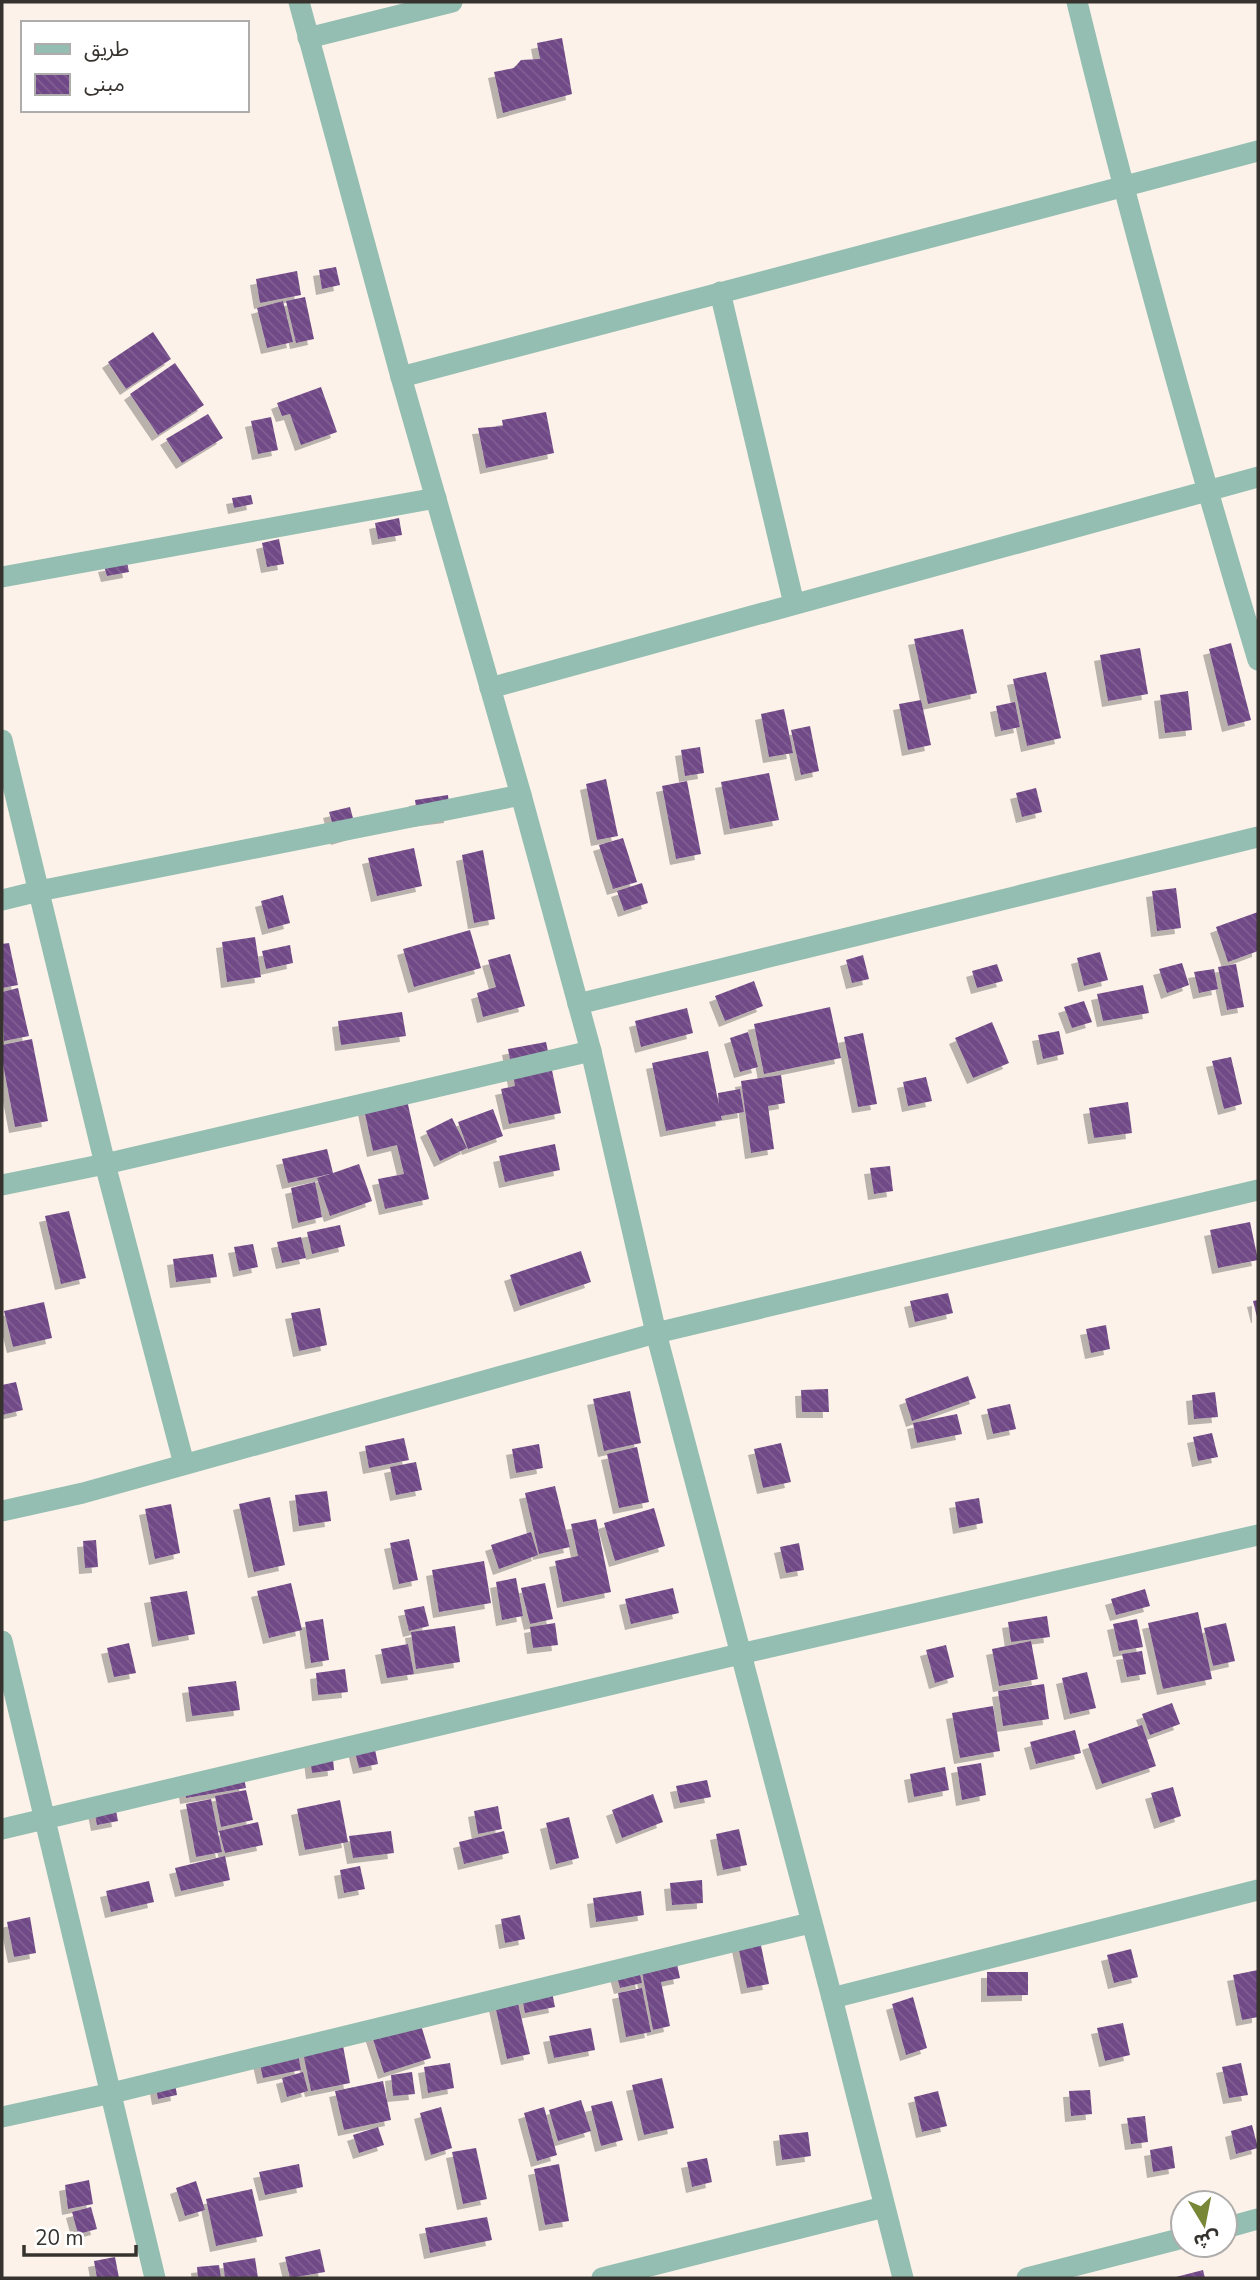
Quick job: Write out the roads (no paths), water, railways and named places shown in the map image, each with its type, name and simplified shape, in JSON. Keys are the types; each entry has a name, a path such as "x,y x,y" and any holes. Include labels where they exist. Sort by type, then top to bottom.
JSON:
{"street":[{"path":"299,2 401,377 522,795 591,1051 656,1333 832,1998 902,2278"},
{"path":"308,38 452,2"},
{"path":"1077,2 1122,186 1206,490 1258,660"},
{"path":"401,377 1258,151"},
{"path":"720,292 794,604"},
{"path":"490,688 1258,477"},
{"path":"2,577 436,498"},
{"path":"2,740 105,1164 184,1464"},
{"path":"2,900 522,795"},
{"path":"578,1004 1258,837"},
{"path":"2,1185 105,1164 591,1051"},
{"path":"2,1511 83,1493 656,1333 1258,1190"},
{"path":"2,1829 740,1654 1258,1535"},
{"path":"2,1641 156,2278"},
{"path":"832,1998 1258,1890"},
{"path":"2,2117 112,2093 810,1923"},
{"path":"602,2278 884,2207"},
{"path":"1239,2224 1258,2219"},
{"path":"1027,2278 1169,2242"}]}
